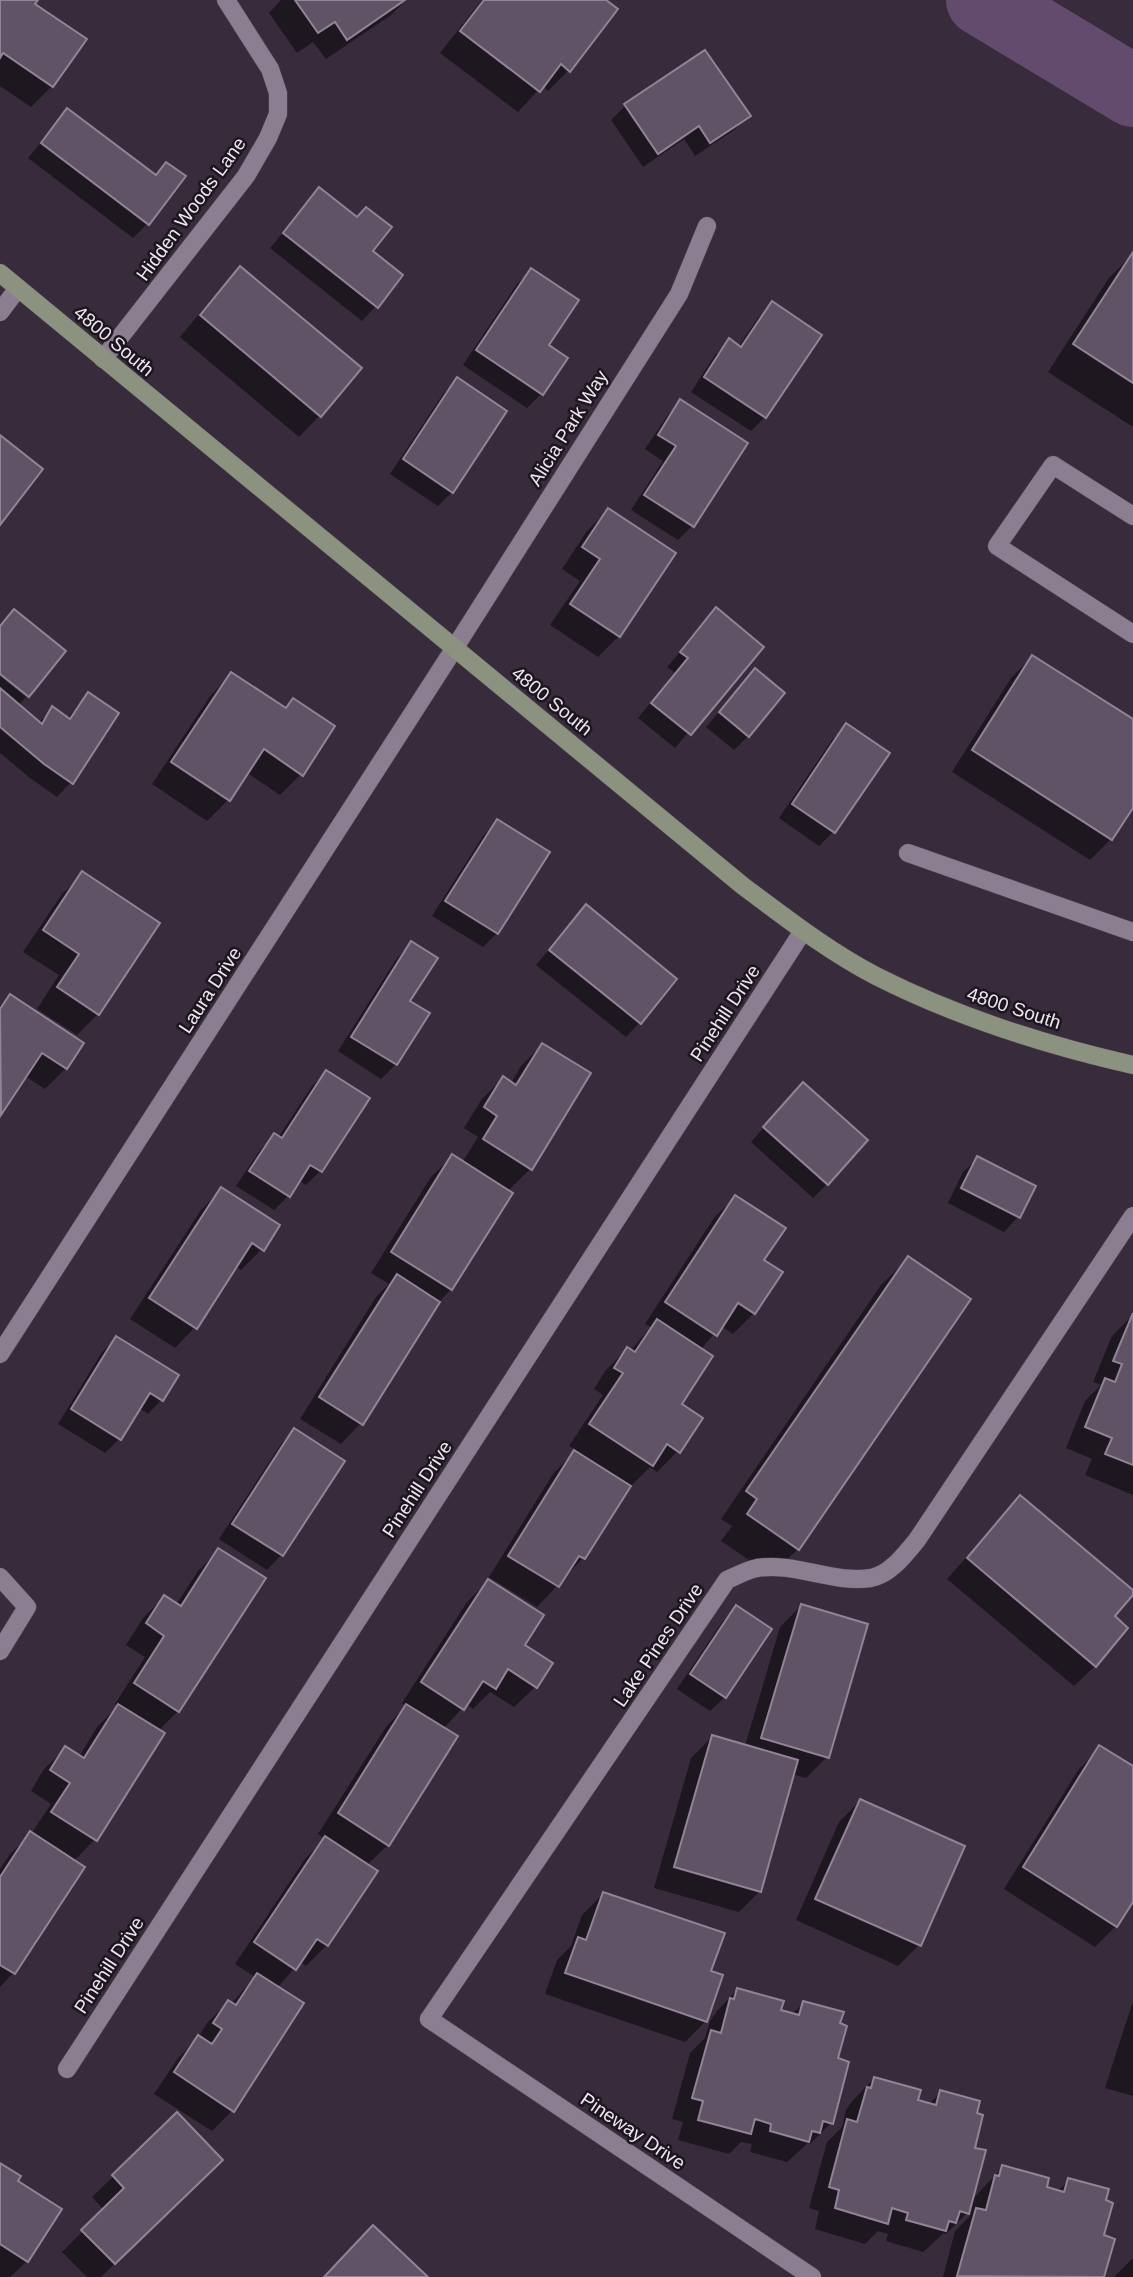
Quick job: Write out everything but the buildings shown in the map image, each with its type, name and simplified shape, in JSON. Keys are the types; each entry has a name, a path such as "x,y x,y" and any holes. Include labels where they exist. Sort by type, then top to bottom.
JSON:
{"street":[{"name":"Hidden Woods Lane","path":"103,359 246,176 268,138 278,114 278,93 270,69 226,0"},
{"name":"Alicia Park Way","path":"454,649 679,294 707,226"},
{"name":"4800 South","path":"0,273 743,886 803,931 875,975 949,1009 1021,1036 1133,1065"},
{"path":"0,312 18,288"},
{"path":"1133,516 1053,465 998,546 1133,634"},
{"name":"Laura Drive","path":"0,1354 454,649"},
{"path":"908,853 1133,932"},
{"name":"Pinehill Drive","path":"66,2069 803,931"},
{"name":"Lake Pines Drive","path":"429,2019 727,1580 755,1568 788,1567 844,1578 873,1578 896,1564 917,1540 1133,1216"},
{"path":"0,1577 27,1607 0,1651"},
{"name":"Pineway Drive","path":"429,2019 812,2277"}],"waterway":[{"path":"982,0 1133,91"}]}
